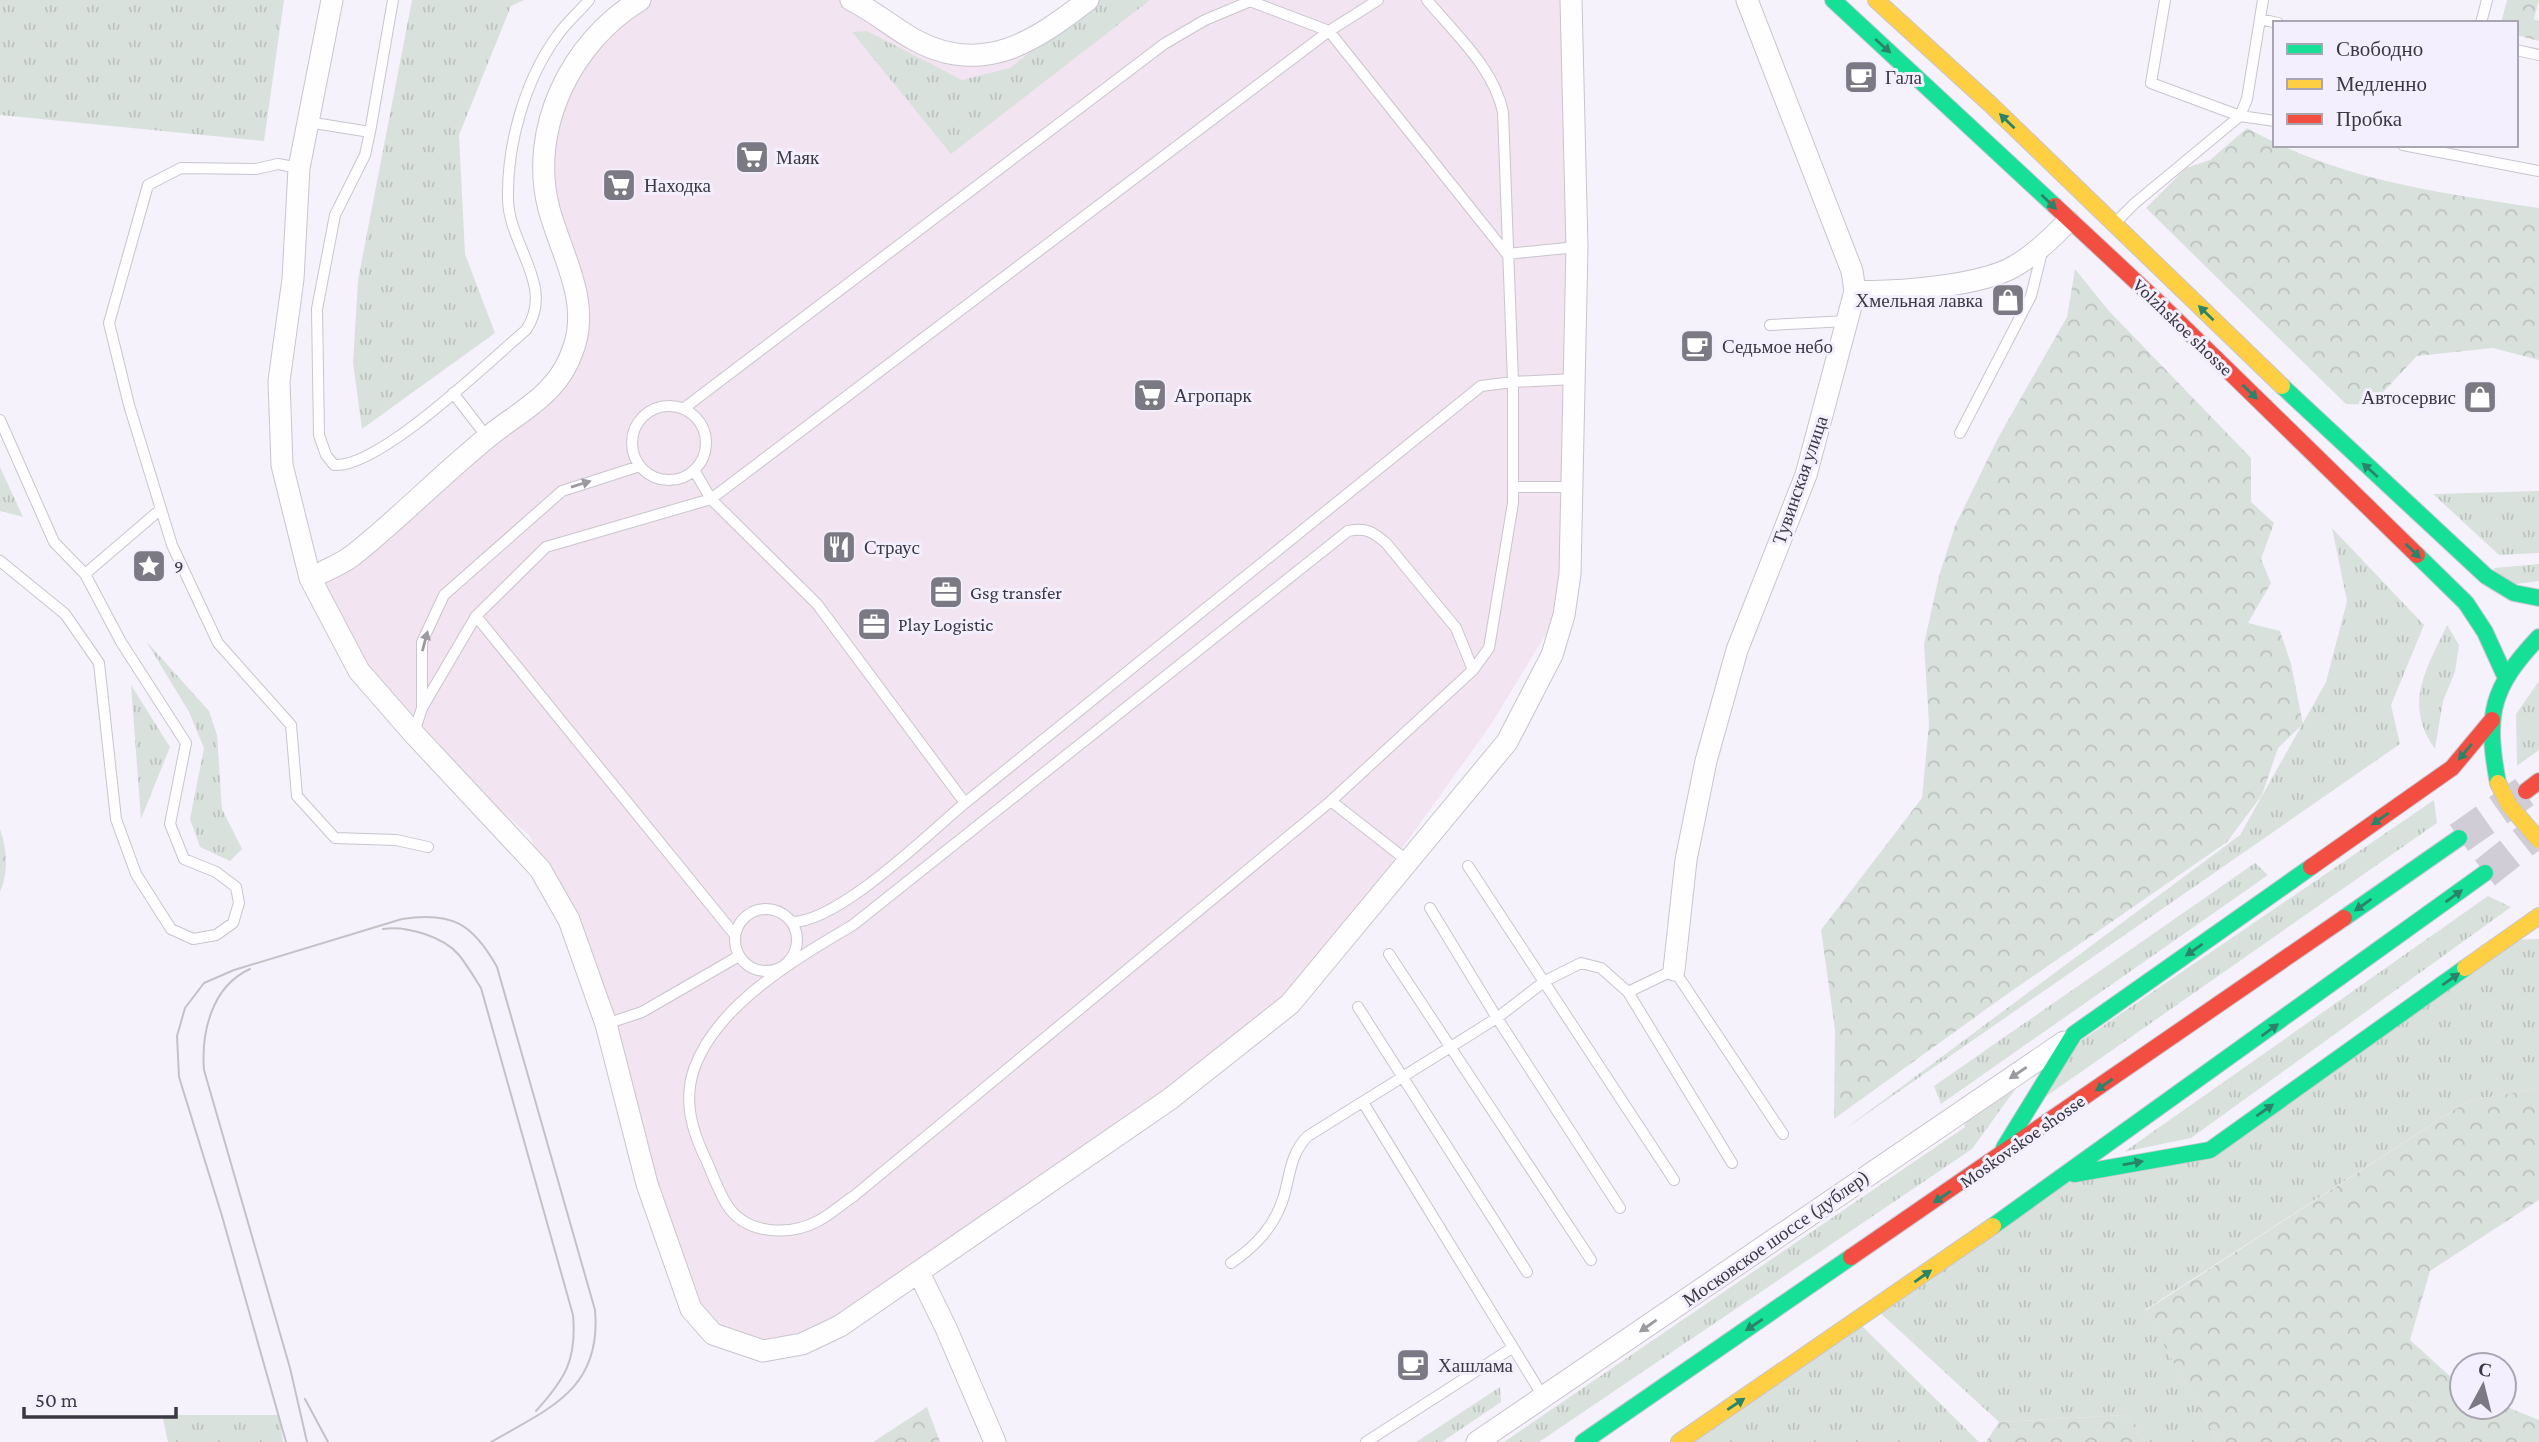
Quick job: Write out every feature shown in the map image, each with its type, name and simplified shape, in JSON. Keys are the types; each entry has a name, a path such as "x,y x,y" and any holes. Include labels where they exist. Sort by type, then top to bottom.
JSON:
{"main road":[{"name":"Volzhskoe shosse","path":"1833,0 2159,303 2466,603 2486,632 2505,676"},
{"name":"Volzhskoe shosse","path":"1876,0 1990,104 2362,463 2486,576 2514,593 2539,598"},
{"path":"2539,637 2505,676 2491,720 2491,753 2498,783 2516,815 2539,840"},
{"path":"1998,1158 2074,1034 2452,768 2491,720"},
{"name":"Moskovskoe shosse","path":"1583,1442 2459,838"},
{"path":"1679,1442 1876,1309 2066,1175 2485,873"},
{"path":"2066,1175 2210,1150 2539,916"}],"street":[{"path":"332,0 299,168 293,279 279,381 282,465 310,578 359,671 540,869 569,920 606,1024 647,1184 679,1282 691,1309 713,1334 764,1352 802,1344 841,1326 1170,1100 1290,1004 1507,742 1552,655 1564,615 1570,574 1577,247 1571,0"},
{"path":"310,578 350,557 487,437 549,390 564,370 575,346 578,324 577,297 544,182 548,127 558,95 573,67 618,13 640,0"},
{"path":"851,0 916,41 954,55 992,55 1029,42 1088,0"},
{"name":"Тувинская улица","path":"1674,970 1686,860 1706,761 1737,650 1806,475 1856,291 1849,263 1746,0"},
{"path":"1856,291 1888,292 1990,276 2013,267 2044,244 2068,221"},
{"name":"Московское шоссе (дублер)","path":"1477,1442 2074,1034"},
{"path":"919,1273 995,1442"}],"lane":[{"path":"393,0 365,155 345,190 335,215 317,309 319,435 326,455 334,465 347,466 381,449 453,393 526,330 537,314 536,289 509,208 513,142 529,89 556,36 589,0"},
{"path":"414,734 422,708 477,616 546,547 711,499 1329,31 1378,0"},
{"path":"735,935 741,920 760,909 780,912 791,922 797,945 783,966 710,1038 694,1069 688,1095 690,1118 728,1207 751,1227 785,1232 817,1221 854,1196 1331,801 1474,670 1489,648 1513,487 1513,382 1503,112 1498,89 1486,71 1427,0"},
{"path":"2165,0 2151,83 2240,116 2273,121"},
{"path":"2113,225 2135,203 2240,116 2247,99 2263,0"},
{"path":"2482,21 2487,0"},
{"path":"683,409 1164,44 1205,20 1252,1 1329,31 1507,254"},
{"path":"2260,19 2273,22"},
{"path":"2518,50 2539,55"},
{"path":"309,122 370,132"},
{"path":"2423,147 2452,150 2539,171"},
{"path":"299,168 278,164 256,169 181,169 148,184 108,323 129,405 172,545 218,643 291,725 297,796 335,838 396,840 428,847"},
{"path":"1961,433 2031,296 2044,244"},
{"path":"1507,254 1577,247"},
{"path":"1770,325 1850,320"},
{"path":"791,922 803,922 848,900 1481,386 1574,379"},
{"path":"453,393 487,437"},
{"path":"659,408 683,409 701,425 705,436 702,461 684,477 660,479 640,466 632,443 639,421 659,408"},
{"path":"0,420 54,542 85,574 121,642 187,743 170,824 184,859 216,872 236,887 239,903 233,923 216,934 193,939 171,929 136,874 116,819 99,663 65,614 0,561"},
{"path":"422,708 422,642 444,595 562,491 640,466"},
{"path":"694,470 711,499 817,604 965,803"},
{"path":"1513,487 1572,487"},
{"path":"85,574 161,509"},
{"path":"477,616 735,935 739,956 750,967 760,971 783,966 853,925 1348,531 1360,528 1373,531 1386,543 1456,628 1468,649 1474,670"},
{"path":"1331,801 1409,862"},
{"path":"1468,866 1674,1180"},
{"path":"1430,908 1497,1018 1620,1208"},
{"path":"1389,954 1591,1260"},
{"path":"606,1024 642,1012 739,956"},
{"path":"1231,1263 1265,1234 1281,1205 1298,1146 1308,1136 1364,1104 1497,1018 1545,981 1581,963 1601,968 1628,992 1732,1163"},
{"path":"1628,992 1674,970 1783,1135"},
{"path":"1357,1007 1527,1272"},
{"path":"1364,1104 1544,1398"},
{"path":"1366,1442 1512,1348"}],"shaded area":[{"path":"643,0 844,0 954,54 1029,42 1083,0 1565,0 1573,100 1566,601 1490,726 1290,1004 840,1326 763,1351 691,1309 606,1024 530,836 414,734 310,578 549,390 578,324 544,153 573,67"}],"green space":[{"path":"0,0 284,0 264,141 0,115"},
{"path":"412,0 524,0 511,6 459,135 465,254 495,333 362,429 353,363 358,280"},
{"path":"1098,0 1150,0 951,154 852,32 867,31 962,80 1010,68"},
{"path":"2507,0 2539,0 2534,19 2539,21 2539,41 2518,36 2518,21 2502,21"},
{"path":"2247,128 2273,141 2273,147 2284,147 2388,182 2539,208 2539,360 2493,348 2417,356 2371,405 2346,404 2146,208 2186,168 2210,160"},
{"path":"2075,269 2109,311 2251,458 2251,502 2274,523 2261,559 2271,583 2248,623 2280,631 2291,664 2303,724 2278,748 2262,795 2227,842 2003,997 1834,1119 1835,1030 1821,930 1922,798 1929,724 1924,644 1939,576 1955,526 1998,438 2067,317"},
{"path":"0,467 23,517 0,511"},
{"path":"2539,491 2539,553 2499,555 2433,494"},
{"path":"2332,528 2424,625 2391,705 2400,744 1842,1131 2240,835 2326,682 2347,601"},
{"path":"2539,564 2539,581 2501,586 2494,568"},
{"path":"2447,625 2459,645 2455,672 2443,701 2435,749 2425,733 2419,702 2426,672"},
{"path":"146,641 209,711 217,735 222,809 242,849 230,861 200,847 190,819 204,748 189,712"},
{"path":"2539,681 2539,750 2517,766 2516,714"},
{"path":"131,685 170,747 141,819"},
{"path":"2434,800 2437,823 2028,1109 2063,1053"},
{"path":"0,829 6,860 5,877 0,892"},
{"path":"2255,863 2268,875 1941,1104 1934,1086"},
{"path":"2488,896 2511,907 2191,1138 2124,1152"},
{"path":"2539,939 2539,1088 2468,1101 2145,1310 2218,1442 2145,1442 2125,1415 1999,1422 1876,1309 2065,1175 2210,1150 2505,940"},
{"path":"2019,1084 1972,1149 1539,1442 1504,1442 1965,1127 1962,1118"},
{"path":"2539,1088 2539,1200 2430,1271 2410,1340 2448,1374 2448,1421 2518,1421 2518,1412 2539,1420 2539,1442 2218,1442 2145,1311 2468,1101"},
{"path":"1858,1322 1979,1442 1678,1442"},
{"path":"1500,1387 1501,1402 1442,1442 1416,1442"},
{"path":"927,1407 940,1442 873,1442"},
{"path":"162,1415 279,1415 283,1442 168,1442"},
{"path":"2125,1415 2145,1442 1986,1442 1999,1422"}],"tunnel":[{"path":"2459,838 2526,791"},
{"path":"2485,873 2539,830"}],"tram line":[{"path":"286,1442 222,1216 179,1077 177,1036 185,1008 204,983 234,970 402,919 419,917 448,919 470,931 497,967 595,1310 595,1337 590,1359 581,1378 552,1406 491,1442"},
{"path":"383,929 413,931 444,943 459,955 481,988 573,1315 573,1344 567,1368 555,1389 536,1411"},
{"path":"250,969 237,977 218,998 207,1026 204,1070 290,1368 307,1442"},
{"path":"305,1399 328,1442"}],"traffic: fast":[{"path":"1833,0 2055,206"},
{"path":"2282,386 2486,576 2514,593 2539,598"},
{"path":"2417,555 2466,603 2485,632 2505,676"},
{"path":"2498,783 2492,738 2496,703 2511,672 2539,637"},
{"path":"2344,918 2459,838"},
{"path":"2004,1148 2074,1034 2311,867"},
{"path":"1993,1226 2485,873"},
{"path":"2074,1174 2210,1150 2465,968"},
{"path":"1583,1442 1851,1257"}],"traffic: slow":[{"path":"1876,0 1990,104 2282,386"},
{"path":"2498,783 2509,805 2539,840"},
{"path":"2465,968 2539,916"},
{"path":"1679,1442 1993,1226"}],"traffic: jam":[{"path":"2055,206 2159,303 2417,555"},
{"path":"2311,867 2452,768 2492,720"},
{"path":"2526,791 2539,781"},
{"path":"1851,1257 2344,918"}],"place":[{"name":"Гала","path":"1861,77"},
{"name":"Маяк","path":"752,157"},
{"name":"Находка","path":"619,185"},
{"name":"Хмельная лавка","path":"2008,300"},
{"name":"Седьмое небо","path":"1697,346"},
{"name":"Агропарк","path":"1150,395"},
{"name":"Автосервис","path":"2480,397"},
{"name":"Страус","path":"839,547"},
{"name":"9","path":"149,566"},
{"name":"Gsg transfer","path":"946,592"},
{"name":"Play Logistic","path":"874,624"},
{"name":"Хашлама","path":"1413,1365"}]}
